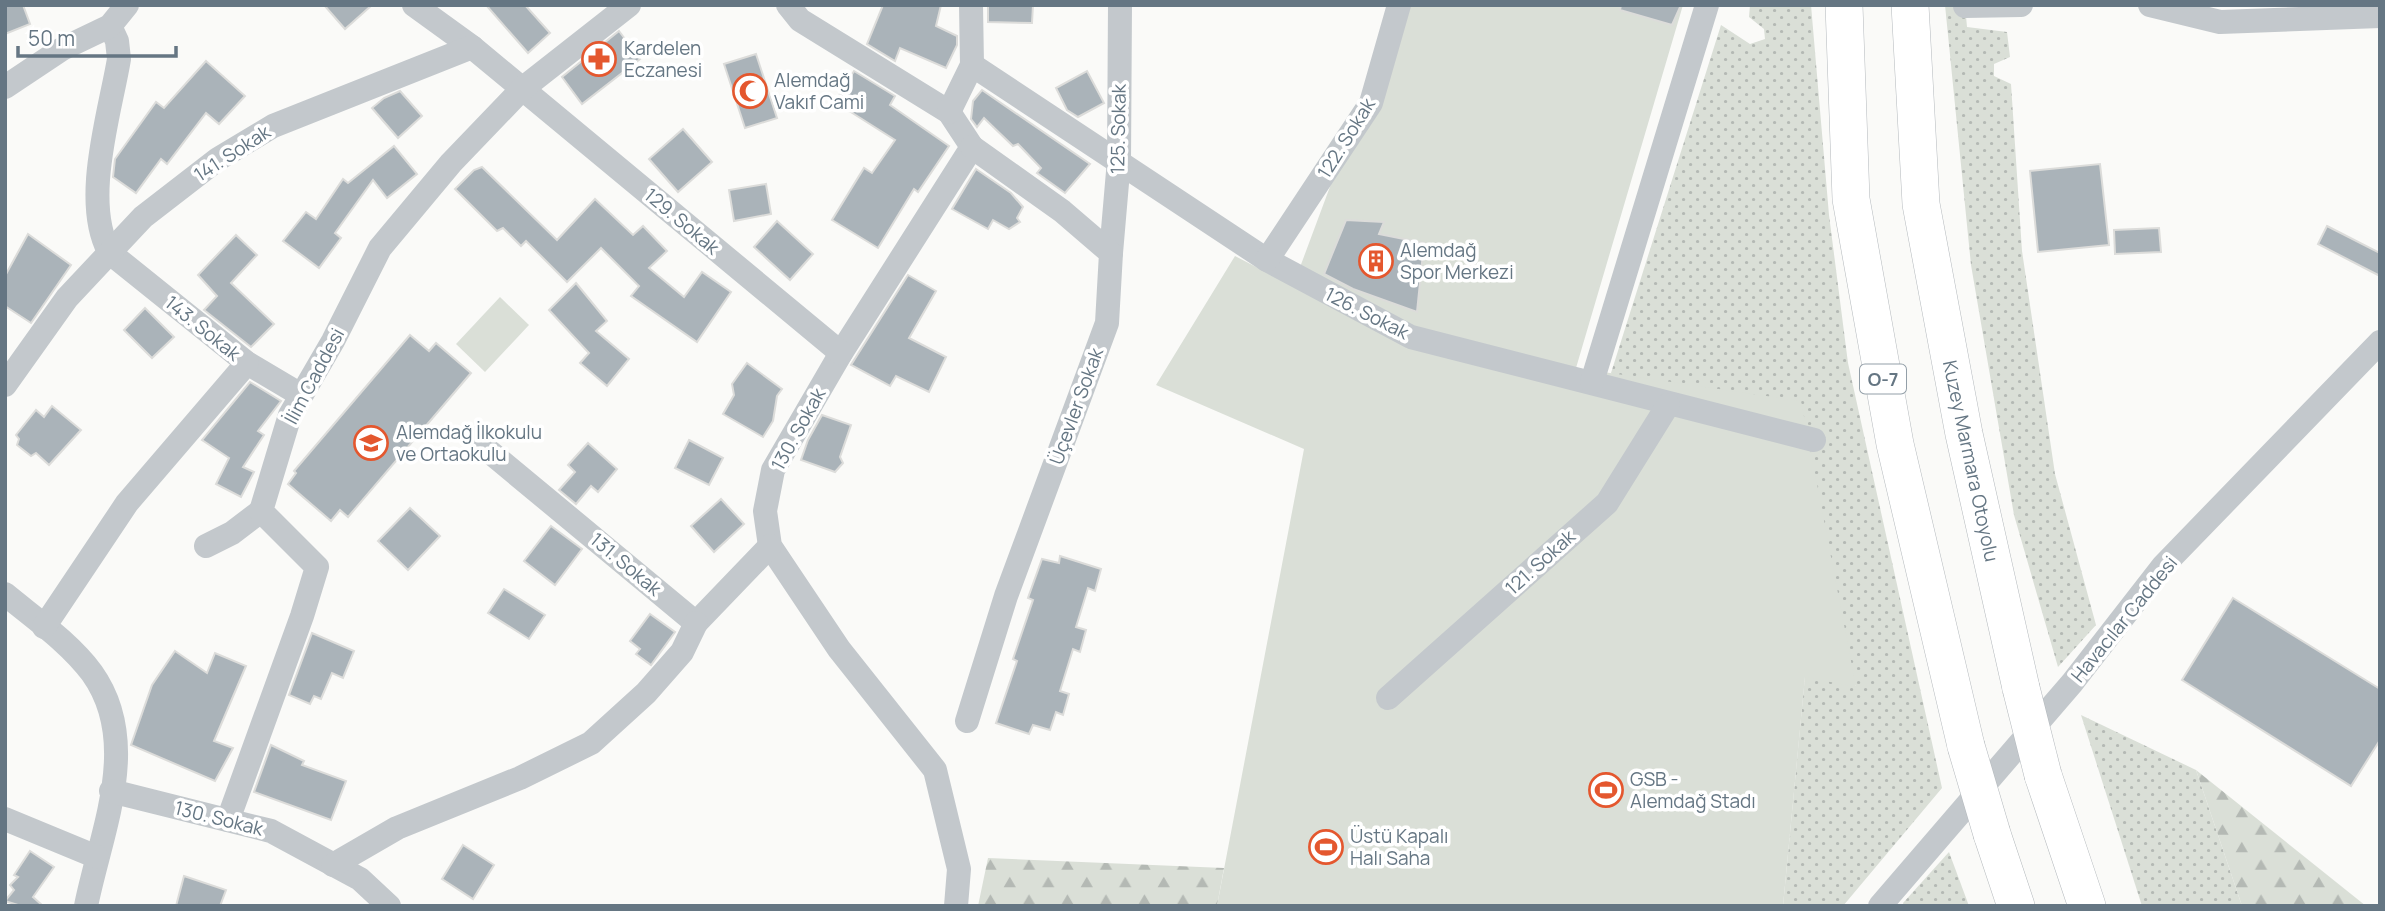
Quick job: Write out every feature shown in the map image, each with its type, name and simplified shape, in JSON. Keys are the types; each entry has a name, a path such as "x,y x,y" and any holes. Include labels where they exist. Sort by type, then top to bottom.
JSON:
{"highway":[{"name":"O-7","path":"1844,5 1851,199 1895,444 1966,746 2016,906"},
{"name":"Kuzey Marmara Otoyolu","path":"1910,5 1921,204 1964,434 2043,775 2087,906"}],"street":[{"path":"5,87 62,49 110,26 127,5"},
{"name":"İlim Caddesi","path":"261,511 290,415 380,248 451,163 522,89 629,5"},
{"path":"788,5 800,20 949,112 972,147 1062,211 1111,253"},
{"path":"949,112 972,65 971,5"},
{"name":"125. Sokak","path":"1111,253 1119,160 1120,5"},
{"name":"122. Sokak","path":"1267,260 1371,103 1399,5"},
{"path":"1592,382 1707,5"},
{"path":"1965,6 2021,5"},
{"path":"2150,5 2220,22 2380,16"},
{"path":"418,6 522,89"},
{"path":"110,26 117,41 119,59 100,155 99,193 102,228 110,253"},
{"name":"141. Sokak","path":"5,385 67,298 143,217 244,142 310,110 472,47"},
{"name":"126. Sokak","path":"972,65 1267,260 1411,337 1592,382 1668,405 1814,440"},
{"name":"129. Sokak","path":"522,89 841,353"},
{"name":"130. Sokak","path":"956,906 959,869 935,769 839,649 770,546 765,511 773,470 841,353 972,147"},
{"name":"143. Sokak","path":"110,253 247,363 301,395"},
{"name":"Üçevler Sokak","path":"967,721 1006,596 1107,323 1111,253"},
{"name":"Havacılar Caddesi","path":"1880,906 2072,683 2164,566 2380,342"},
{"path":"44,627 127,503 247,363"},
{"name":"121. Sokak","path":"1388,698 1607,503 1668,405"},
{"name":"131. Sokak","path":"473,438 696,623"},
{"path":"206,546 232,533 261,511 317,567 228,820"},
{"path":"333,865 397,828 520,778 591,743 646,693 682,652 696,623 770,546"},
{"path":"5,594 91,672 104,692 117,739 117,765 86,906"},
{"name":"130. Sokak","path":"111,791 271,831 360,880 389,906"},
{"path":"5,819 97,857"}],"green space":[{"path":"1389,5 1683,5 1576,368 1801,401 1856,687 1805,677 1783,906 1217,906 1304,449 1156,385 1235,256 1293,286 1366,90"},
{"path":"1750,5 1811,5 1829,215 1848,363 1942,788 1843,906 1783,906 1805,676 1856,686 1611,373 1721,25 1750,44 1765,39 1764,29 1749,17"},
{"path":"1945,5 1965,5 1967,27 2007,32 2010,57 1994,64 1994,76 2011,84 2022,251 2055,474 2096,625 2058,667 2014,515 1971,265"},
{"path":"500,297 529,325 485,372 456,344"},
{"path":"2081,715 2196,770 2242,906 2142,906"},
{"path":"2196,770 2366,906 2242,906"},
{"path":"1949,852 1969,906 1904,906 1903,903"},
{"path":"988,858 1224,868 1217,906 978,906"}],"building":[{"path":"5,5 23,5 30,24 5,34"},
{"path":"324,5 372,5 345,29"},
{"path":"486,5 525,5 550,33 528,53"},
{"path":"883,5 941,5 936,26 957,36 957,45 946,68 900,48 895,61 867,44"},
{"path":"988,5 1033,5 1032,23 988,22"},
{"path":"1621,5 1681,5 1672,25 1620,10"},
{"path":"619,31 640,59 582,104 562,77"},
{"name":"Alemdağ Vakıf Cami","path":"756,54 777,118 745,128 724,64"},
{"path":"206,61 245,96 219,124 206,113 167,164 161,159 136,193 113,177 115,159 156,102 164,108"},
{"path":"854,71 895,96 890,105 949,146 918,192 914,189 878,248 832,220 864,168 872,173 895,140 835,102"},
{"path":"1087,71 1104,103 1078,117 1067,110 1056,88"},
{"path":"982,90 1090,164 1065,193 1037,173 1041,168 1018,144 1013,146 984,118 977,127 971,119 973,101"},
{"path":"400,91 422,116 398,138 372,108 384,98"},
{"path":"683,129 712,162 678,192 649,159"},
{"path":"394,146 417,174 387,198 373,180 335,233 341,238 319,268 283,241 306,212 316,219 343,179 348,183"},
{"path":"2100,164 2109,245 2038,252 2030,171"},
{"path":"482,167 557,240 595,199 633,235 643,226 667,251 649,268 684,297 702,272 731,292 697,342 631,296 639,286 601,248 567,282 526,241 521,246 503,228 497,231 455,189 474,170"},
{"path":"976,169 1011,193 1023,207 1017,218 1020,222 1009,229 993,220 988,229 952,209"},
{"path":"766,184 771,214 734,221 729,190"},
{"name":"Alemdağ Spor Merkezi","path":"1346,220 1384,222 1379,234 1424,243 1417,312 1353,289 1324,274"},
{"path":"777,221 813,254 790,280 754,247"},
{"path":"2327,226 2380,253 2380,276 2318,244"},
{"path":"2159,228 2161,252 2115,254 2114,230"},
{"path":"28,234 71,265 31,323 5,306 5,276"},
{"path":"236,235 257,255 231,283 274,324 251,347 204,310 217,296 198,275"},
{"path":"908,275 936,291 909,338 946,357 929,392 896,376 890,386 851,365"},
{"path":"576,283 607,321 596,331 629,359 607,386 580,363 589,353 549,310"},
{"path":"145,308 174,337 152,358 124,330"},
{"path":"410,335 429,351 436,343 471,373 348,517 340,510 331,521 288,484 296,473 294,471"},
{"path":"747,363 782,389 777,396 773,421 763,437 723,414 734,395 732,384"},
{"path":"250,382 281,401 258,431 264,435 243,467 254,472 241,497 216,484 229,458 202,440"},
{"path":"52,406 81,430 49,465 36,453 31,456 17,445 19,439 16,435 36,410 44,417"},
{"path":"822,415 851,425 840,457 843,463 835,472 801,460 808,440"},
{"path":"689,440 723,458 709,485 675,468"},
{"path":"588,443 617,469 598,492 591,486 576,504 559,490 575,472 568,465"},
{"path":"721,499 744,524 714,552 691,526"},
{"path":"410,508 440,536 408,570 378,541"},
{"path":"551,526 582,549 555,585 524,561"},
{"path":"1060,556 1101,569 1095,591 1088,588 1076,627 1086,630 1080,652 1073,649 1060,691 1069,694 1063,715 1056,712 1050,730 1033,725 1029,734 996,723 1017,661 1013,659 1033,600 1028,598 1042,559 1059,563"},
{"path":"504,589 545,615 529,639 488,613"},
{"path":"2233,598 2380,689 2380,740 2351,786 2182,680"},
{"path":"650,614 675,632 651,665 636,654 640,649 630,641"},
{"path":"312,633 354,651 343,678 332,673 321,699 314,696 310,704 289,695"},
{"path":"175,651 207,673 215,653 246,666 214,741 233,748 215,781 131,745 152,685"},
{"path":"271,745 304,761 302,765 346,781 331,820 254,792"},
{"path":"463,845 494,865 473,899 442,879"},
{"path":"30,851 54,867 33,897 43,906 21,906 5,901 14,890 10,885 18,877 14,875"},
{"path":"184,876 226,890 220,906 176,906"}],"place":[{"name":"Kardelen Eczanesi","path":"599,59"},
{"name":"Alemdağ Vakıf Cami","path":"750,91"},
{"name":"Alemdağ Spor Merkezi","path":"1376,261"},
{"name":"Alemdağ İlkokulu ve Ortaokulu","path":"371,443"},
{"name":"GSB - Alemdağ Stadı","path":"1606,790"},
{"name":"Üstü Kapalı Halı Saha","path":"1326,847"}]}
